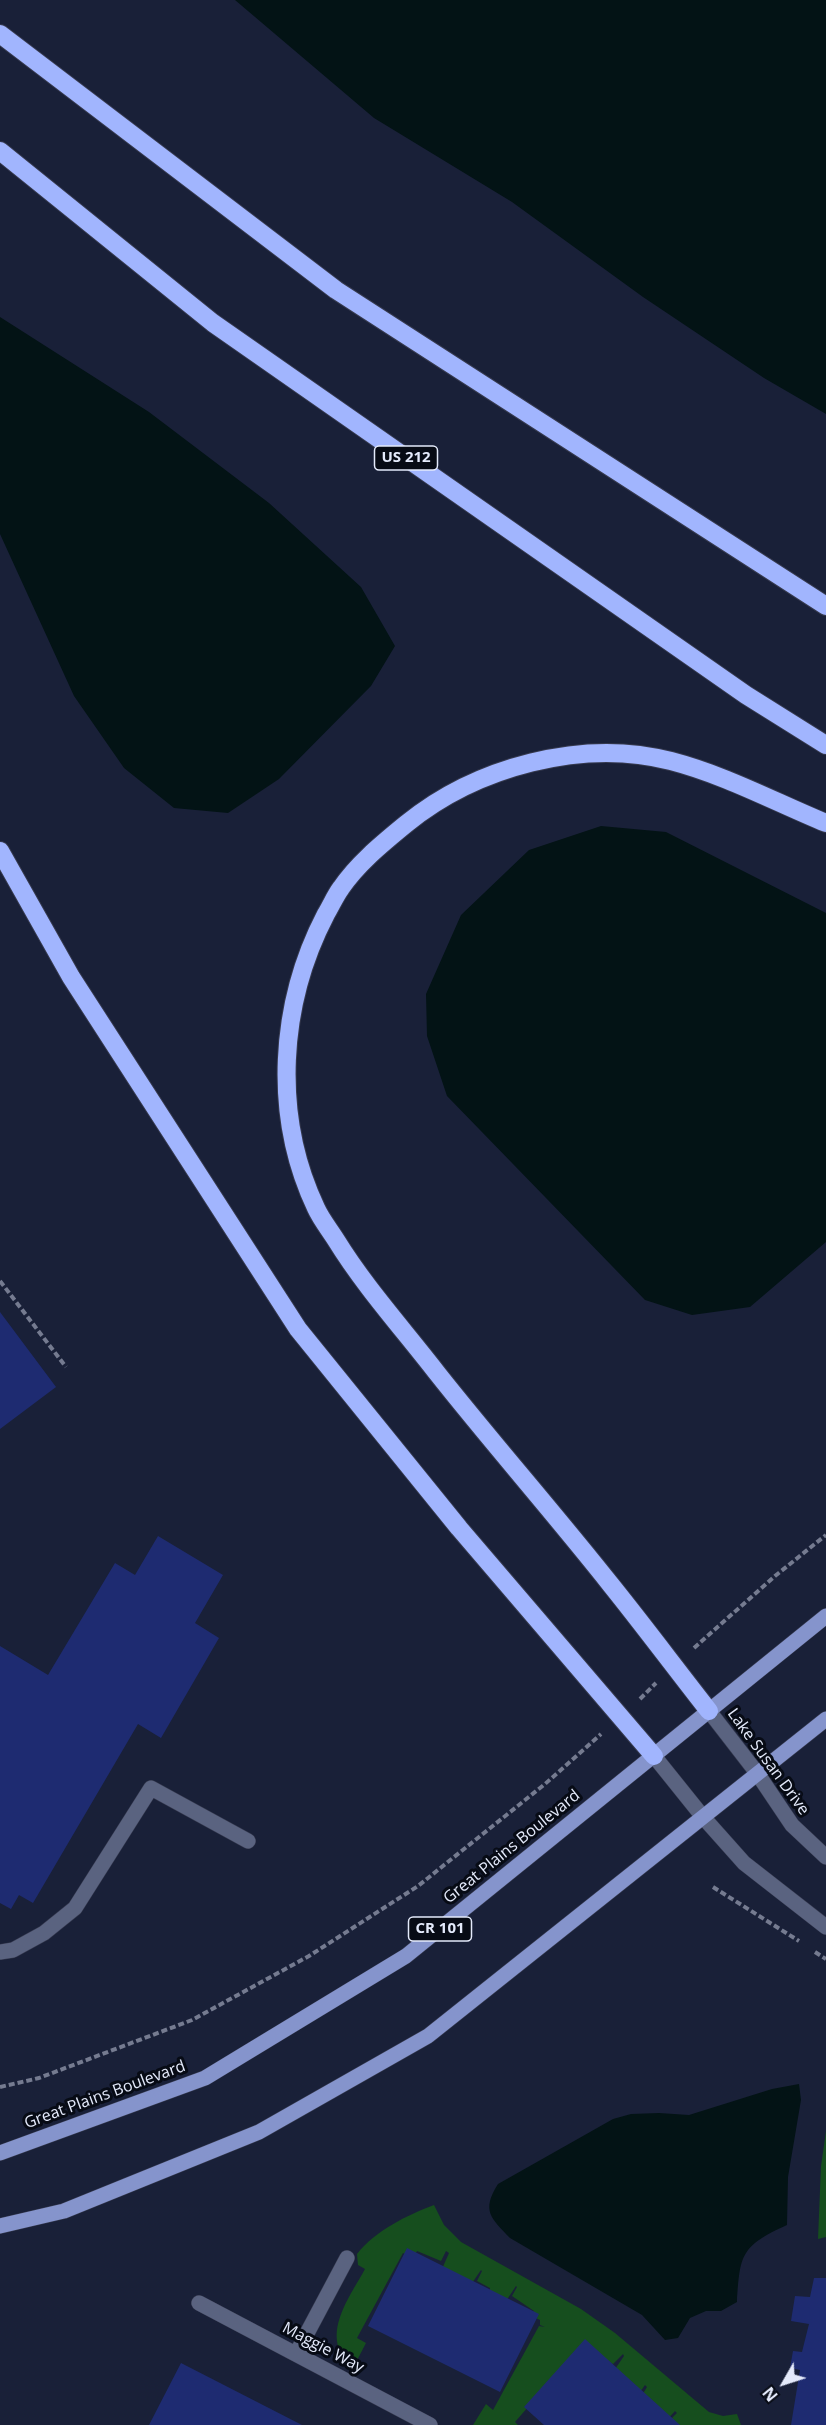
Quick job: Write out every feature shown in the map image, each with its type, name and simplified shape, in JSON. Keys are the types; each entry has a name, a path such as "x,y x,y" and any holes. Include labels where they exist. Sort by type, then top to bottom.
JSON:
{"highway":[{"path":"0,34 336,290 826,606"},
{"name":"US 212","path":"0,151 213,323 746,695 826,745"},
{"path":"709,1711 609,1582 506,1460 352,1266 316,1208 294,1147 286,1075 288,1036 293,1007 313,940 340,888 379,845 427,807 465,786 504,771 562,758 614,752 668,760 714,774 826,823"},
{"path":"0,851 71,977 298,1329 459,1527 654,1756"}],"main road":[{"name":"Great Plains Boulevard","path":"0,2153 205,2078 396,1962 826,1616"},
{"path":"0,2226 64,2211 259,2132 428,2036 826,1719"}],"street":[{"name":"Lake Susan Drive","path":"709,1711 757,1773 792,1825 803,1838 826,1857"},
{"path":"654,1756 744,1863 826,1927"},
{"path":"0,1952 13,1950 45,1933 75,1908 151,1788 248,1841"},
{"path":"296,2354 347,2258"},
{"name":"Maggie Way","path":"199,2303 430,2425"}],"path":[{"path":"0,1281 66,1368"},
{"path":"0,2087 39,2078 192,2020 309,1956 418,1886 545,1784 775,1576 826,1535"},
{"path":"713,1887 826,1959"}],"green space":[{"path":"826,2131 826,2237 818,2239 821,2166"},
{"path":"434,2205 444,2225 461,2242 581,2309 615,2333 709,2412 723,2416 737,2414 741,2425 679,2425 669,2421 677,2413 675,2411 666,2421 639,2400 647,2387 645,2385 640,2392 613,2372 624,2356 623,2354 613,2364 582,2345 515,2422 518,2425 473,2425 486,2404 493,2410 539,2326 545,2327 540,2325 540,2320 531,2316 534,2311 512,2296 516,2286 504,2304 490,2291 490,2288 477,2281 481,2270 470,2286 442,2269 449,2253 446,2251 441,2261 417,2251 413,2258 403,2253 357,2338 366,2343 353,2368 343,2356 338,2344 337,2332 345,2306 365,2269 358,2265 357,2254 373,2238 392,2225"}],"shaded area":[{"path":"235,0 826,0 826,414 764,378 643,297 512,202 374,118"},
{"path":"0,317 149,412 269,503 361,587 395,646 371,686 279,779 228,813 174,808 124,768 74,696 0,534"},
{"path":"601,826 666,832 826,913 826,1242 750,1307 692,1315 645,1300 447,1096 427,1036 426,994 461,915 529,850"},
{"path":"799,2084 801,2100 788,2177 787,2225 760,2239 746,2253 742,2262 737,2302 721,2311 706,2311 690,2318 678,2338 665,2340 642,2315 510,2238 490,2214 490,2201 498,2184 613,2119 631,2114 689,2115 772,2089"}],"building":[{"path":"0,1312 56,1387 0,1429"},
{"path":"158,1536 223,1575 195,1623 219,1638 161,1738 138,1724 33,1903 19,1895 11,1909 0,1903 0,1646 48,1675 115,1563 135,1575"},
{"path":"407,2248 539,2314 500,2392 368,2326"},
{"path":"814,2278 826,2278 826,2425 791,2425 800,2370 790,2368 793,2351 802,2352 809,2324 791,2321 795,2296 810,2297"},
{"path":"585,2339 680,2425 544,2425 524,2407"},
{"path":"181,2363 302,2425 149,2425"}]}
